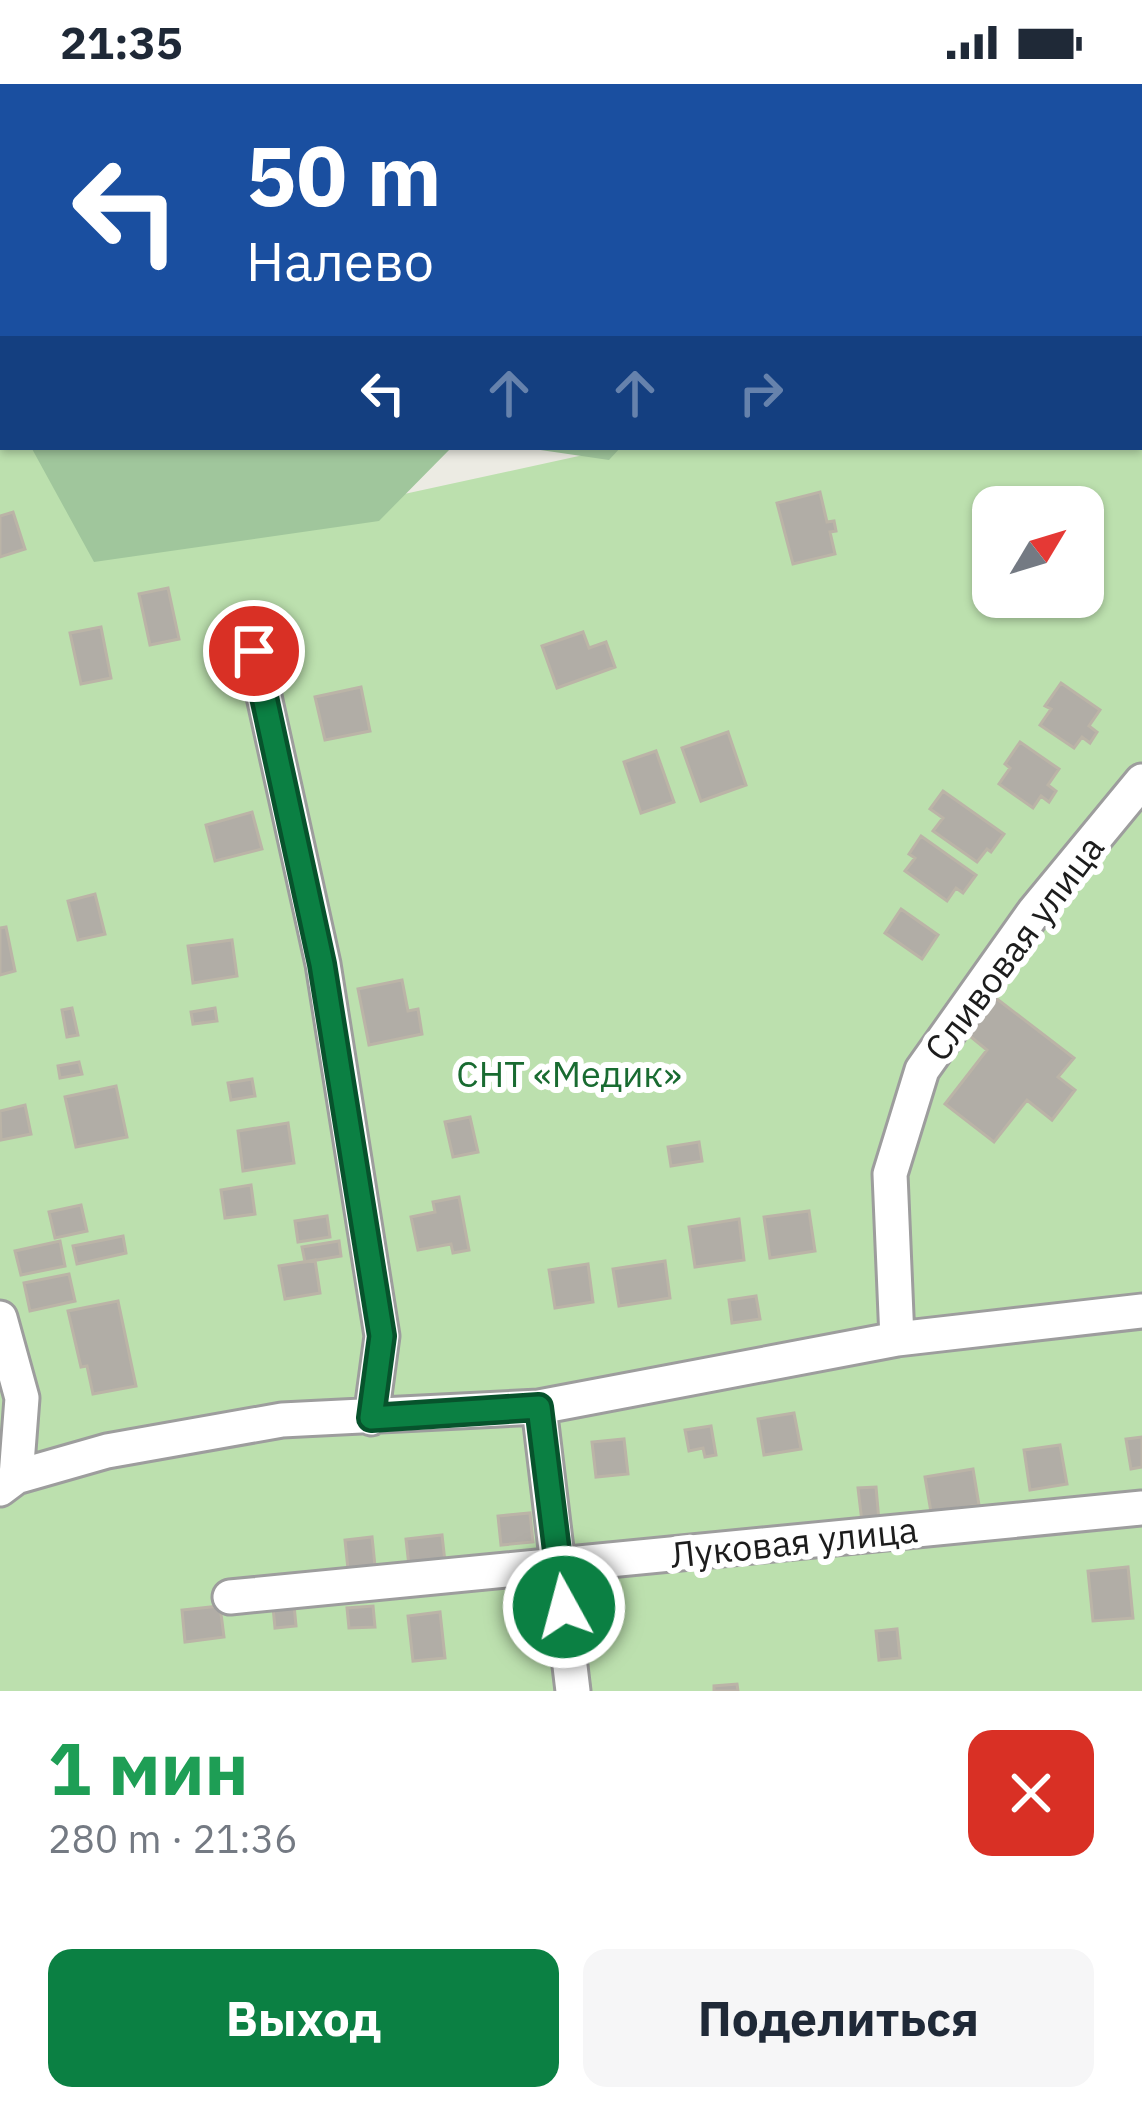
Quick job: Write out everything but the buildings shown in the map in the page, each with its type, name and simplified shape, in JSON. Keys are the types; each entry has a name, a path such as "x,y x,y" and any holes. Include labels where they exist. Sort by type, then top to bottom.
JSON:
{"street":[{"path":"254,651 322,964 382,1336 371,1418"},
{"name":"Сливовая улица","path":"897,1339 890,1174 922,1070 1034,912 1142,781"},
{"path":"0,1318 22,1399 8,1483 107,1451 282,1420 539,1407 897,1339 1142,1311"},
{"path":"539,1407 573,1691"},
{"name":"Луковая улица","path":"230,1597 1142,1508"}],"green space":[{"name":"СНТ «Медик»","path":"0,450 93,450 133,553 606,450 1142,450 1142,1691 0,1691"},
{"path":"33,450 449,450 379,521 94,562"},
{"path":"541,450 618,450 609,460"}],"route":[{"path":"254,651 322,964 382,1336 371,1418 539,1407 564,1607"}]}
